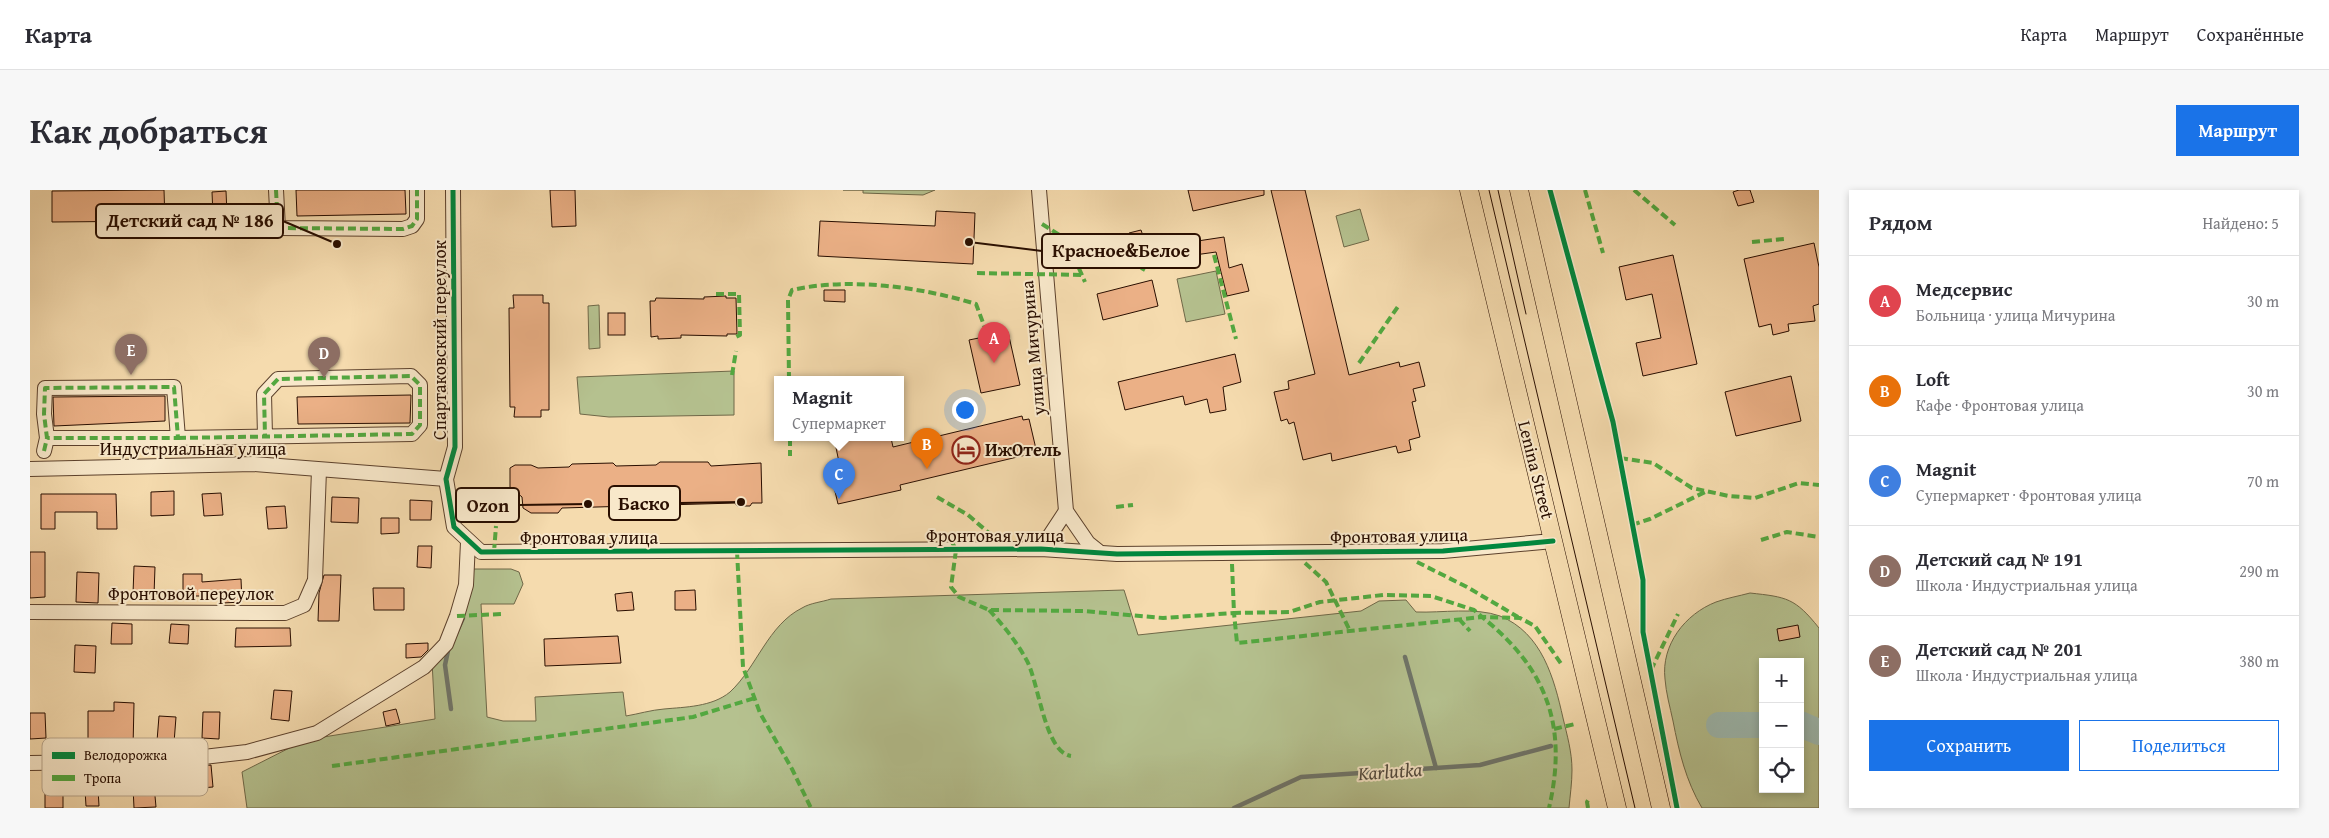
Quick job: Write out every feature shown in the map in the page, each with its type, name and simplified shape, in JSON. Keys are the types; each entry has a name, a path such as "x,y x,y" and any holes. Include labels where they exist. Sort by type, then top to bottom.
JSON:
{"main road":[{"name":"Lenina Street","path":"1469,190 1616,808"},
{"path":"1519,190 1660,808"}],"street":[{"path":"276,190 278,228 403,229 412,226 417,219 417,190"},
{"name":"Спартаковский переулок","path":"454,190 455,447 446,479 454,527 468,542"},
{"name":"улица Мичурина","path":"1039,190 1066,511 1088,543 1098,551"},
{"path":"178,438 174,387 45,388 46,445 178,438 412,434 420,425 420,385 411,376 278,379 264,394 265,436"},
{"name":"Индустриальная улица","path":"30,469 254,464 446,479"},
{"name":"Фронтовой переулок","path":"30,612 285,613 304,605 315,580 318,470"},
{"path":"1041,549 1066,511"},
{"name":"Фронтовая улица","path":"468,542 481,552 1041,549 1098,551 1116,554 1443,551 1553,541"},
{"path":"208,756 247,752 318,733 424,667 446,644 457,616 466,585 468,542"}],"green space":[{"path":"863,190 935,190 923,195 863,193"},
{"path":"1360,209 1369,240 1344,247 1336,216"},
{"path":"1216,271 1225,314 1186,322 1177,279"},
{"path":"599,305 600,348 589,349 588,306"},
{"path":"734,371 734,415 609,417 580,414 577,377"},
{"path":"471,569 511,569 519,572 523,584 514,604 481,604 487,717 503,721 536,721 535,697 623,692 626,716 689,707 715,701 730,692 739,682 771,635 790,615 805,606 831,599 1124,590 1138,635 1361,611 1379,601 1406,600 1416,612 1469,611 1490,613 1500,616 1526,633 1544,658 1555,688 1568,737 1572,775 1569,808 247,808 242,772 305,740 435,719 432,661"},
{"path":"1750,593 1782,598 1803,610 1819,628 1819,808 1702,808 1687,777 1666,690 1665,666 1667,654 1677,632 1694,614 1705,607"}],"building":[{"path":"164,190 165,221 52,222 52,191"},
{"path":"296,190 405,190 406,214 297,216"},
{"path":"550,190 575,190 576,226 552,227"},
{"path":"1188,190 1264,190 1264,195 1193,211"},
{"path":"1271,190 1305,190 1349,375 1399,362 1400,367 1419,362 1425,386 1413,389 1416,401 1412,402 1420,437 1409,440 1411,450 1398,453 1396,446 1332,461 1331,453 1303,460 1294,422 1289,424 1287,419 1281,421 1274,392 1289,389 1288,381 1315,374"},
{"path":"1750,190 1754,202 1738,206 1733,192"},
{"path":"226,191 227,214 213,215 212,192"},
{"path":"936,211 975,213 973,264 818,256 820,221 935,226"},
{"path":"1141,230 1145,242 1132,245 1129,233"},
{"path":"1224,237 1229,268 1242,264 1249,291 1227,296 1216,252 1173,258 1171,245"},
{"path":"1814,243 1819,267 1819,304 1813,306 1815,321 1788,324 1789,331 1773,335 1771,324 1759,327 1744,259"},
{"path":"1673,255 1697,364 1643,376 1636,343 1661,338 1652,294 1626,300 1619,267"},
{"path":"1152,280 1158,306 1103,320 1097,294"},
{"path":"824,290 845,290 845,302 824,301"},
{"path":"513,295 543,295 543,303 549,303 549,410 541,410 541,417 514,417 515,407 510,407 509,308 514,308"},
{"path":"726,296 726,298 736,298 737,334 727,334 727,336 681,335 681,338 658,339 658,336 651,337 650,301 655,301 656,298 704,299 704,297"},
{"path":"608,313 625,313 625,335 608,335"},
{"path":"1008,332 1020,385 981,393 969,340"},
{"path":"1235,354 1241,382 1223,387 1226,410 1210,413 1207,399 1185,405 1183,396 1125,410 1118,382"},
{"path":"1791,376 1801,421 1736,436 1725,392"},
{"path":"411,395 410,423 298,424 297,397"},
{"path":"165,396 165,421 54,426 53,397"},
{"path":"1022,416 1023,420 1029,419 1036,449 1030,450 1030,454 900,485 901,490 838,504 830,470 840,467 835,441 892,441 893,447"},
{"path":"660,462 708,462 711,466 761,463 762,503 752,503 750,506 737,506 735,503 562,508 558,513 531,513 523,508 522,497 510,487 510,468 515,465 531,465 538,468 569,467 572,464 656,465"},
{"path":"174,491 174,515 151,516 151,492"},
{"path":"221,493 223,515 204,516 202,494"},
{"path":"41,494 116,494 117,529 97,529 97,512 55,512 55,529 41,529"},
{"path":"332,497 359,498 358,523 331,522"},
{"path":"410,500 432,501 431,520 410,520"},
{"path":"285,506 287,528 268,529 266,507"},
{"path":"381,518 399,518 399,533 381,534"},
{"path":"418,546 432,546 431,568 417,567"},
{"path":"30,552 45,552 45,597 30,598"},
{"path":"134,566 155,567 154,595 133,594"},
{"path":"77,572 99,573 98,603 76,602"},
{"path":"183,574 202,574 202,582 241,579 242,602 223,603 223,596 183,596"},
{"path":"324,575 341,575 339,621 318,621 319,593"},
{"path":"373,588 404,588 404,610 374,610"},
{"path":"695,590 696,610 675,610 675,591"},
{"path":"632,592 634,610 617,611 615,594"},
{"path":"112,623 132,624 132,644 111,644"},
{"path":"171,624 189,625 188,644 169,643"},
{"path":"1798,625 1800,637 1779,641 1777,629"},
{"path":"236,628 290,628 291,646 235,647"},
{"path":"618,636 621,663 545,666 544,639"},
{"path":"428,643 428,650 421,657 406,658 406,644"},
{"path":"75,645 96,646 95,673 74,672"},
{"path":"274,690 292,691 289,721 271,719"},
{"path":"114,702 134,703 133,738 88,738 88,711 114,711"},
{"path":"396,709 400,723 386,726 383,712"},
{"path":"203,712 220,712 219,739 202,738"},
{"path":"30,713 45,713 46,738 30,739"},
{"path":"159,716 176,717 174,738 157,738"},
{"path":"208,765 211,765 213,787 208,787"},
{"path":"45,796 63,796 63,808 45,808"},
{"path":"85,796 98,796 99,806 86,806"},
{"path":"133,796 155,796 156,807 134,808"}],"waterway":[{"path":"456,633 463,618"},
{"path":"449,646 445,665 451,709"},
{"path":"1405,657 1436,768"},
{"name":"Karlutka","path":"1719,725 1759,725"},
{"name":"Karlutka","path":"1804,726 1819,732"},
{"name":"Karlutka","path":"1234,808 1301,777 1480,765 1551,746"}],"tram line":[{"path":"1489,190 1635,808"},
{"path":"1498,190 1526,314"}],"marked path":[{"path":"276,190 278,228 403,229 412,226 417,219 417,190"},
{"path":"1585,190 1603,253"},
{"path":"1634,190 1675,225"},
{"path":"1042,224 1066,239 1085,282"},
{"path":"1066,239 1081,235 1145,270"},
{"path":"1752,242 1784,239"},
{"path":"1214,255 1236,339"},
{"path":"977,273 1082,275"},
{"path":"789,376 788,300 792,290 814,286 861,284 932,293 976,304 985,328"},
{"path":"716,294 739,294 740,335 736,337"},
{"path":"1359,363 1399,305"},
{"path":"732,375 736,351"},
{"path":"178,438 412,434 420,425 420,385 411,376 278,379 264,394 265,436"},
{"path":"44,451 47,438 44,414 45,388 174,387 178,438 47,438"},
{"path":"790,441 790,456"},
{"path":"1620,458 1653,463 1692,488 1729,496 1755,498 1799,483 1819,485"},
{"path":"1632,525 1650,519 1707,491"},
{"path":"937,497 968,515 996,539"},
{"path":"1116,507 1133,505"},
{"path":"494,552 496,526"},
{"path":"1761,540 1787,532 1819,537"},
{"path":"951,540 956,550 951,587 959,597 989,610 1083,611 1163,618 1234,613 1237,643 1482,617 1523,657 1537,679 1547,701 1553,725 1556,751 1549,808"},
{"path":"737,551 743,667 760,713 792,769 811,808"},
{"path":"1417,562 1467,587 1518,617"},
{"path":"1305,563 1326,582 1350,631"},
{"path":"1232,564 1234,613 1289,612 1320,602 1383,595 1431,596 1474,610 1482,617 1520,618 1535,626 1562,665"},
{"path":"989,610 1009,633 1026,659 1031,669 1043,714 1054,742 1062,752 1071,756"},
{"path":"457,616 502,614"},
{"path":"1651,670 1678,614"},
{"path":"1459,619 1470,631"},
{"path":"332,766 693,717 755,698"},
{"path":"1554,729 1575,724"},
{"path":"1588,808 1587,802 1590,797"}],"cycle path":[{"path":"453,190 455,447 446,479 454,527 481,552 1041,549 1117,554 1443,551 1553,541"},
{"path":"1550,190 1613,422 1643,580 1643,632 1677,808"}],"place":[{"name":"Красное&Белое","path":"969,242"},
{"name":"Детский сад № 186","path":"337,244"},
{"name":"Медсервис","path":"994,363"},
{"name":"Детский сад № 201","path":"131,375"},
{"name":"Детский сад № 191","path":"324,378"},
{"name":"ИжОтель","path":"966,450"},
{"name":"Loft","path":"927,469"},
{"name":"Magnit","path":"839,499"},
{"name":"Баско","path":"741,502"},
{"name":"Ozon","path":"588,504"}]}
